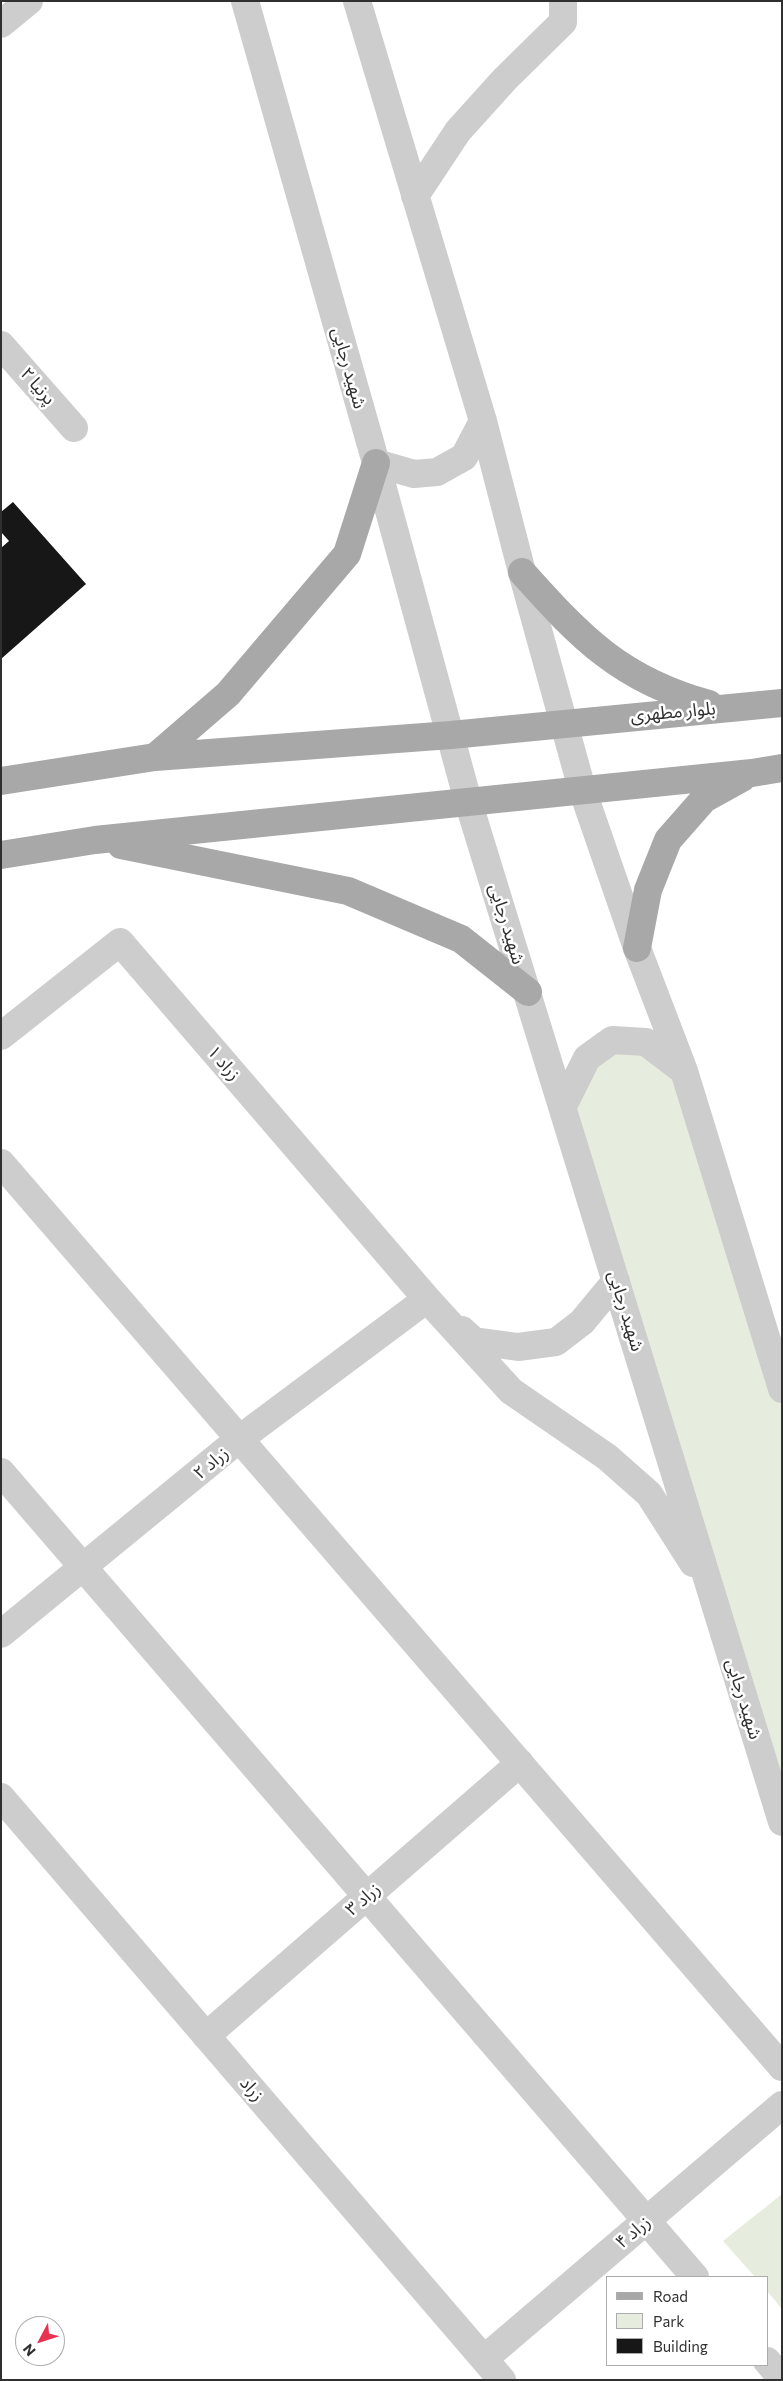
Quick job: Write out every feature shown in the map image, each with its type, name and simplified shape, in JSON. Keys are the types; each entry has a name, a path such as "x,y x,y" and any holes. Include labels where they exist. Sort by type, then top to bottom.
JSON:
{"main road":[{"path":"155,757 228,694 347,554 376,463"},
{"path":"522,572 579,634 610,660 646,680 683,697 722,708"},
{"name":"بلوار مطهری","path":"1,781 155,757 451,734 782,703"},
{"path":"1,855 95,840 752,773 782,768"},
{"path":"638,948 648,890 668,840 704,800 752,773"},
{"path":"95,840 348,891 460,939 528,992"}],"street":[{"path":"1,24 29,1"},
{"name":"شهید رجایی","path":"245,1 376,463 468,801 782,1822"},
{"path":"357,1 483,421 522,572 582,789 684,1071 782,1389"},
{"path":"415,196 458,131 505,78 561,8"},
{"name":"پرنیا ۲","path":"1,345 74,428"},
{"path":"376,463 414,474 437,472 464,457 483,421"},
{"name":"زراد ۱","path":"1,1036 120,942 427,1299"},
{"path":"563,1106 587,1058 612,1040 646,1042 684,1071"},
{"path":"1,1163 238,1440 782,2067"},
{"path":"427,1299 474,1341 518,1347 556,1342 582,1322 616,1280"},
{"path":"427,1299 511,1391 607,1457 649,1494 712,1594"},
{"name":"زراد ۲","path":"1,1634 84,1568 238,1440 427,1299"},
{"path":"1,1472 694,2276"},
{"name":"زراد ۳","path":"206,2036 520,1763"},
{"name":"زراد","path":"1,1797 502,2380"},
{"name":"زراد ۴","path":"484,2359 782,2105"},
{"path":"768,2362 782,2379"}],"green space":[{"path":"612,1040 684,1071 782,1389 782,1822 563,1106"},
{"path":"782,2194 782,2309 768,2292 768,2276 754,2276 723,2241"}],"building":[{"path":"13,502 86,584 1,659 1,548 9,541 1,532 1,512"}]}
